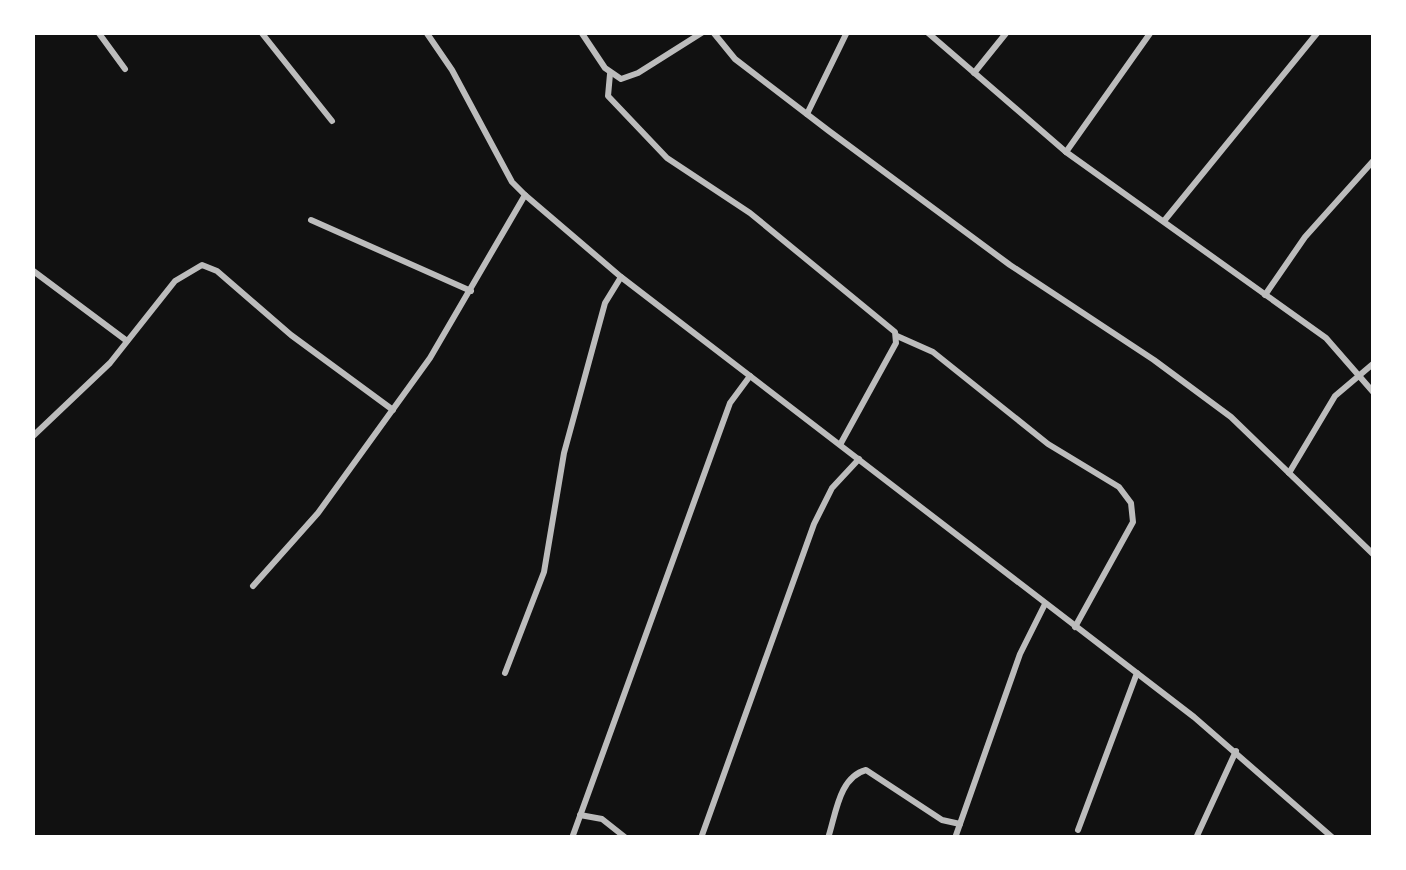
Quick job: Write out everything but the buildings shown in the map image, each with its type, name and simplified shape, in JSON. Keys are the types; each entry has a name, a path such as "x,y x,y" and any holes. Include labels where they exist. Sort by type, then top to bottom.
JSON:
{"street":[{"path":"98,32 125,69"},
{"path":"261,32 332,121"},
{"path":"426,32 452,70 512,182 525,195 621,277 1236,751 1333,838"},
{"path":"581,32 610,74 621,78 638,73 703,32"},
{"path":"713,32 735,59 1010,265 1203,396 1374,555"},
{"path":"807,114 848,32"},
{"path":"927,32 1066,152 1326,338 1374,394"},
{"path":"974,73 1007,32"},
{"path":"1066,152 1151,32"},
{"path":"1164,221 1318,32"},
{"path":"610,74 608,96 657,149 769,228 896,335 942,358 1048,444 1119,486 1131,503 1133,522 1074,626"},
{"path":"1265,295 1305,238 1374,160"},
{"path":"253,586 318,513 394,410 472,291 494,243 525,195"},
{"path":"311,220 472,291"},
{"path":"32,437 74,401 175,281 194,267 206,265 394,410"},
{"path":"32,270 127,341"},
{"path":"505,673 544,572 564,453 605,303 621,277"},
{"path":"841,443 886,364 896,335"},
{"path":"1288,473 1334,396 1374,363"},
{"path":"572,838 730,403 750,376"},
{"path":"701,838 814,524 832,488 859,459"},
{"path":"955,838 1020,654 1044,604"},
{"path":"1374,660 1374,686"},
{"path":"1078,830 1137,673"},
{"path":"1196,838 1236,751"},
{"path":"828,838 846,784 854,774 866,770 942,820 960,824"},
{"path":"580,815 602,820 626,838"}]}
